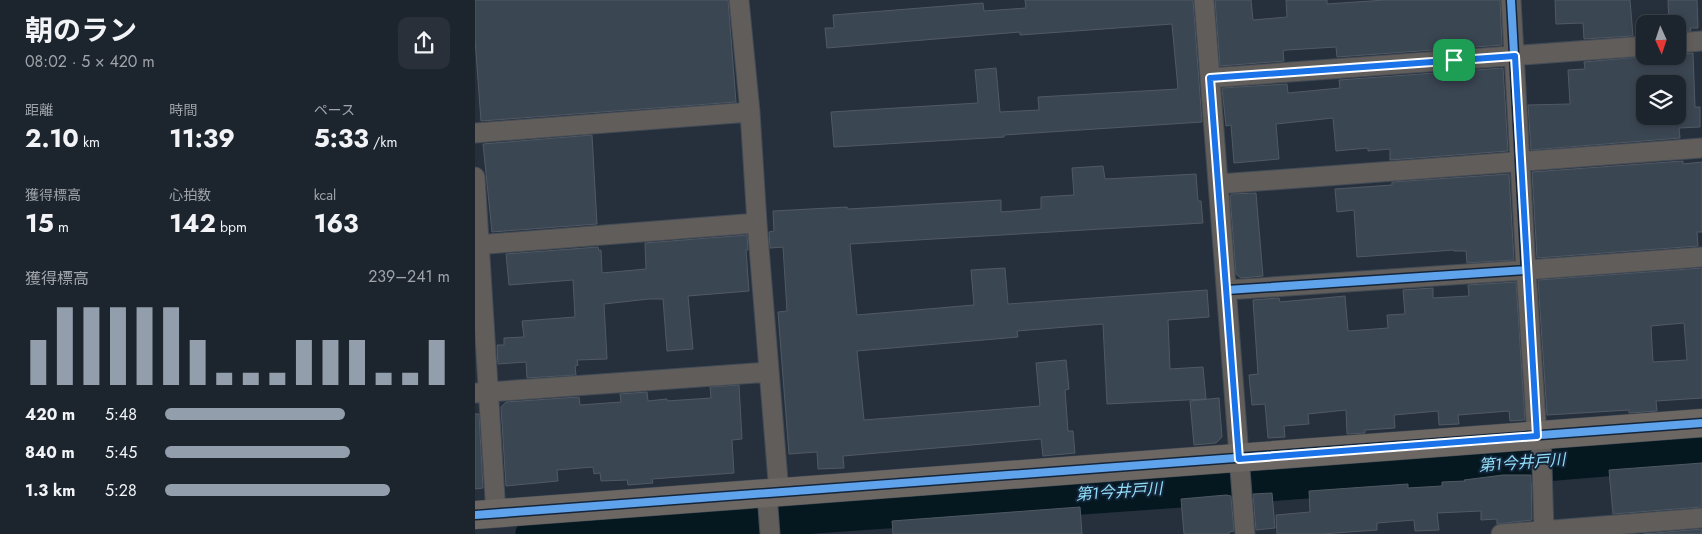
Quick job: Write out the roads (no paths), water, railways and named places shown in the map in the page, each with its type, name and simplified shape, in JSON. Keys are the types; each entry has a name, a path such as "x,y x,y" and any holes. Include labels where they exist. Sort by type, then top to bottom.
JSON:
{"street":[{"path":"739,0 750,112 769,372 770,534"},
{"path":"1204,0 1245,534"},
{"path":"1511,0 1526,270 1544,530"},
{"path":"1686,42 1702,41"},
{"path":"1210,78 1636,47"},
{"path":"475,133 750,112"},
{"path":"1219,184 1702,148"},
{"path":"475,177 486,514 1239,460 1702,424"},
{"path":"477,245 757,224"},
{"path":"1227,290 1702,256"},
{"path":"482,393 769,372"},
{"path":"1501,534 1702,518"}],"waterway":[{"name":"第1今井戸川","path":"535,534 1532,463 1702,449"}]}
